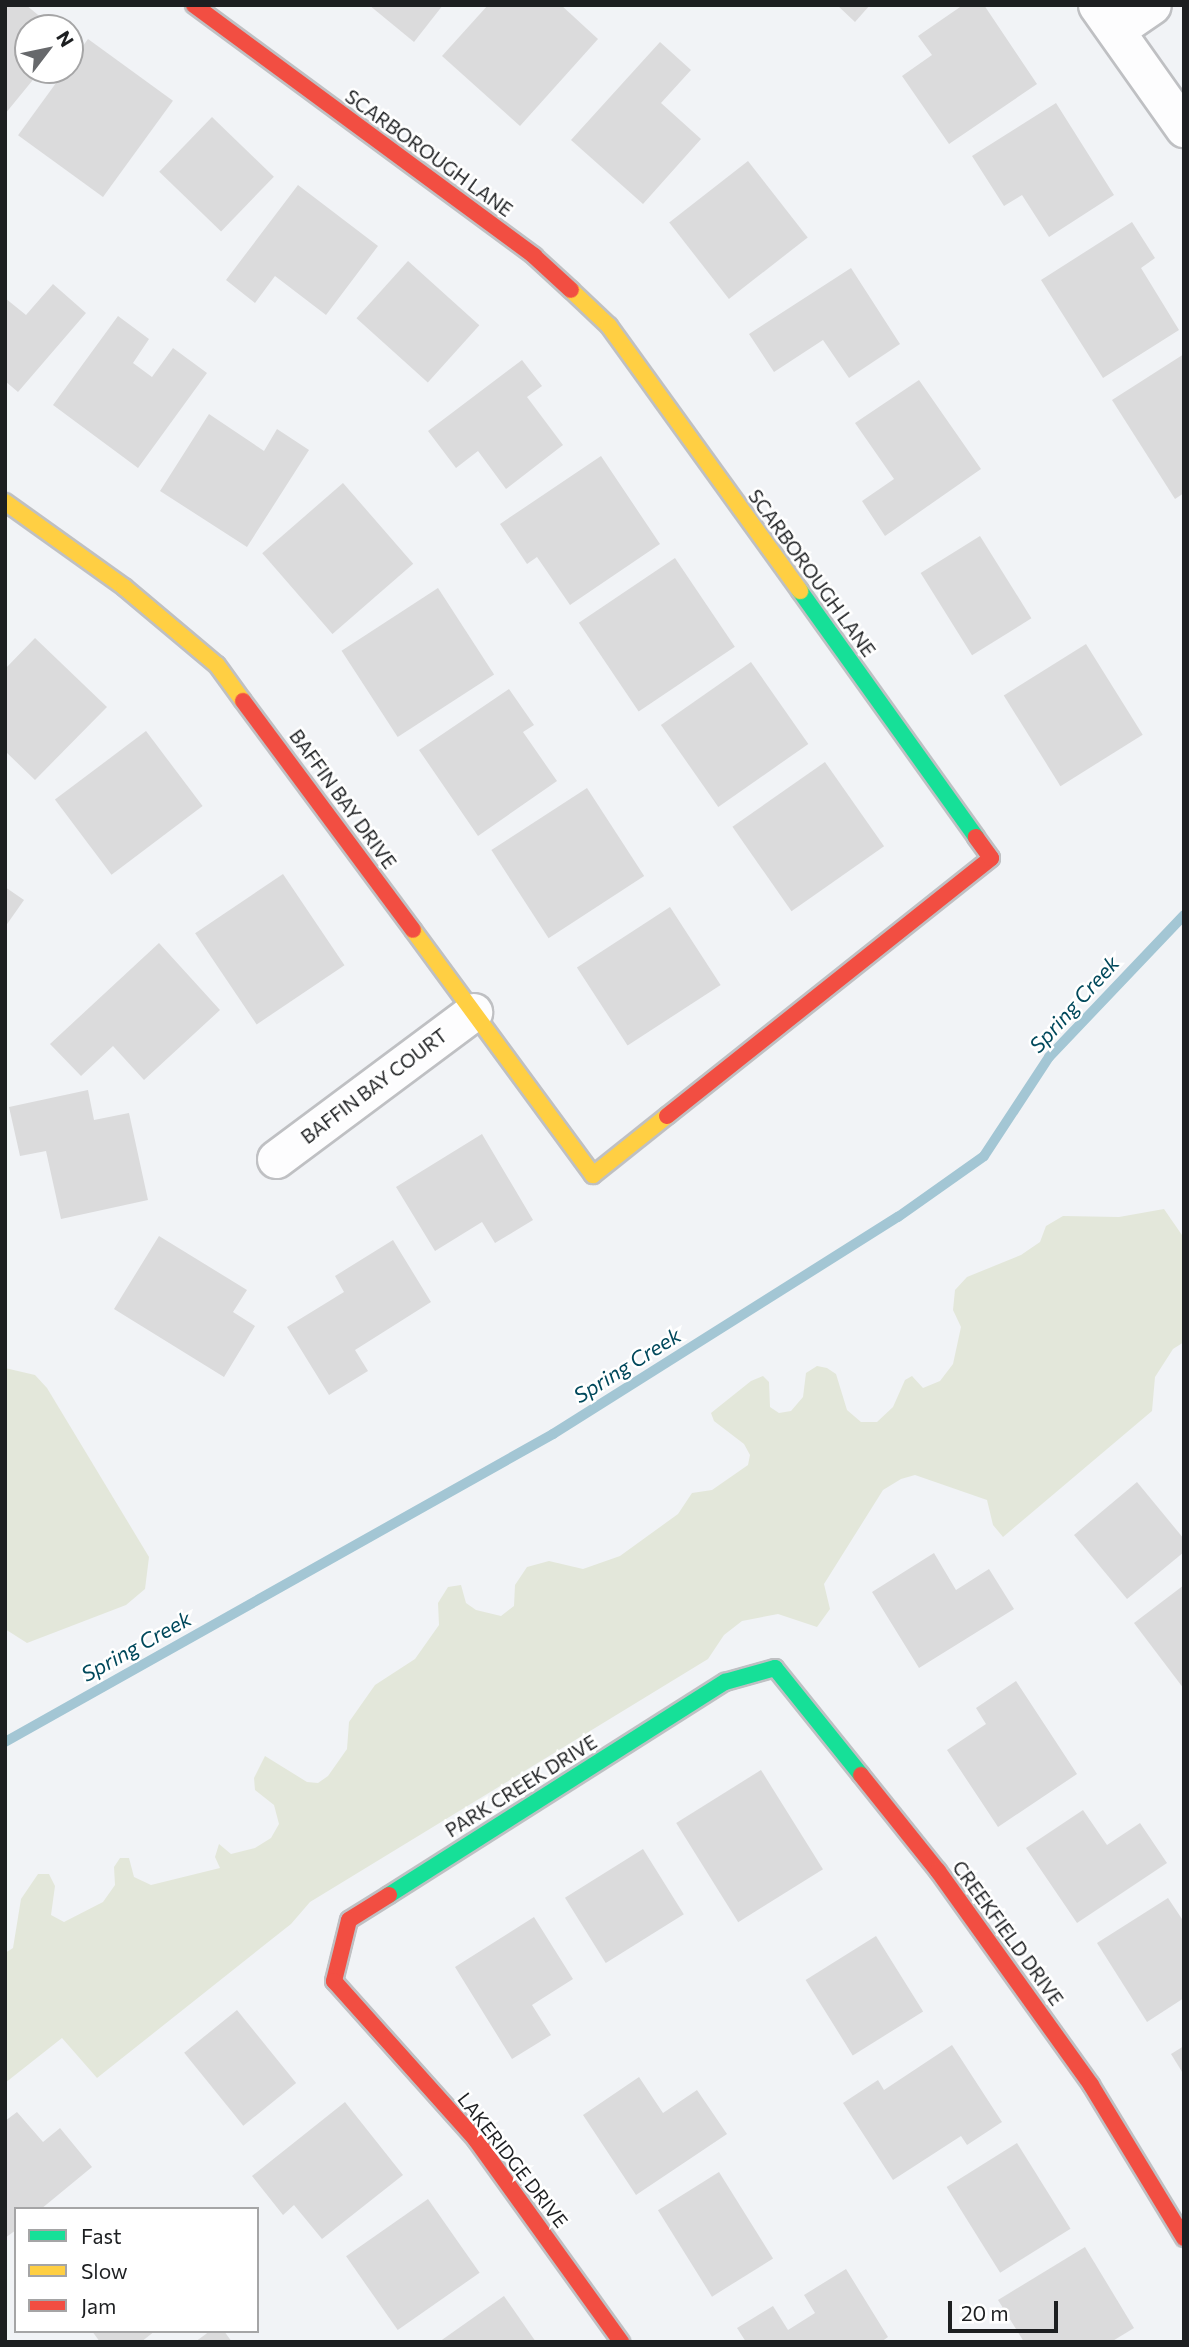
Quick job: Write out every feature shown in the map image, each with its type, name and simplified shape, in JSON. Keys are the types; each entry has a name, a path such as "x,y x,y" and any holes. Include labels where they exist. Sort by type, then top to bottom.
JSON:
{"street":[{"name":"SCARBOROUGH LANE","path":"194,5 534,256 609,326 990,858 593,1175"},
{"path":"1152,5 1107,17 1184,128"},
{"name":"BAFFIN BAY DRIVE","path":"5,502 124,587 216,665 593,1175"},
{"name":"BAFFIN BAY COURT","path":"276,1159 472,1012"},
{"name":"PARK CREEK DRIVE","path":"334,1981 349,1920 725,1682 775,1668"},
{"name":"CREEKFIELD DRIVE","path":"775,1668 938,1871 1091,2085 1184,2238"},
{"name":"LAKERIDGE DRIVE","path":"334,1981 476,2140 621,2342"}],"shaded area":[{"path":"1164,1209 1184,1238 1184,1342 1173,1349 1155,1377 1152,1411 1003,1537 993,1525 987,1500 915,1475 901,1479 883,1490 824,1584 830,1609 817,1627 778,1614 742,1621 724,1635 708,1659 310,1902 291,1924 97,2078 62,2038 5,2083 5,1953 13,1948 21,1899 38,1874 49,1874 55,1886 51,1915 64,1922 103,1902 115,1885 114,1867 120,1858 129,1858 134,1877 151,1885 220,1868 215,1857 219,1844 231,1854 255,1848 271,1838 279,1824 274,1805 255,1790 254,1778 265,1756 307,1782 318,1783 328,1776 347,1749 349,1722 375,1685 415,1659 439,1625 438,1603 448,1587 461,1585 466,1603 476,1610 501,1616 514,1606 515,1585 527,1567 549,1561 583,1569 620,1556 678,1514 692,1493 712,1490 748,1465 750,1455 744,1444 714,1421 711,1413 751,1381 763,1376 769,1382 770,1407 779,1413 791,1411 803,1397 806,1373 817,1366 827,1368 836,1374 847,1410 861,1422 877,1422 893,1407 905,1380 912,1376 923,1388 940,1381 953,1364 961,1327 953,1310 955,1290 967,1277 1021,1255 1040,1242 1046,1226 1063,1216 1119,1217"},
{"path":"5,1368 35,1375 47,1388 149,1557 145,1589 126,1605 27,1643 5,1629"}],"building":[{"path":"5,5 26,5 37,14 14,14 14,84 30,84 5,114"},
{"path":"369,5 443,5 414,42"},
{"path":"488,5 561,5 598,39 520,126 442,56"},
{"path":"837,5 870,5 855,22"},
{"path":"963,5 984,5 1037,84 949,144 902,76 932,55 918,36"},
{"path":"88,39 173,101 103,197 18,135 55,84 84,84 84,45"},
{"path":"660,42 691,70 661,103 701,139 643,204 571,140"},
{"path":"1056,103 1114,195 1049,237 1022,195 1004,206 972,156"},
{"path":"212,117 274,177 221,231 159,172"},
{"path":"748,161 808,237 729,299 669,223"},
{"path":"298,185 378,246 326,315 275,276 255,303 226,280"},
{"path":"1132,222 1155,258 1141,268 1179,330 1103,378 1041,280"},
{"path":"408,261 479,325 428,382 356,318"},
{"path":"851,268 900,344 849,378 823,340 774,372 749,334"},
{"path":"53,284 86,313 18,392 5,381 5,298 26,315"},
{"path":"118,316 149,339 133,363 152,377 173,348 207,373 138,468 53,405"},
{"path":"1184,354 1184,493 1175,499 1112,400"},
{"path":"522,360 542,386 527,397 563,445 506,489 478,451 456,468 428,431"},
{"path":"919,380 981,469 885,536 862,501 894,479 855,423"},
{"path":"209,414 264,451 277,429 309,450 247,547 160,491"},
{"path":"601,456 660,544 570,605 537,557 527,564 500,524"},
{"path":"343,483 413,564 332,634 262,553"},
{"path":"980,536 1031,618 972,655 921,573"},
{"path":"675,558 735,647 639,712 579,623"},
{"path":"438,588 494,674 398,737 342,651"},
{"path":"35,638 107,707 35,780 5,751 5,669"},
{"path":"1086,644 1143,735 1060,786 1004,695"},
{"path":"751,662 808,744 718,807 661,725"},
{"path":"509,689 534,725 523,732 557,781 478,836 419,750"},
{"path":"146,731 203,806 112,875 55,800"},
{"path":"825,762 884,846 792,911 732,827"},
{"path":"587,788 644,876 549,938 491,850"},
{"path":"283,874 345,965 257,1024 195,933"},
{"path":"5,887 24,900 5,927"},
{"path":"670,907 721,985 628,1045 577,967"},
{"path":"159,943 220,1010 144,1080 113,1046 81,1076 50,1044"},
{"path":"88,1090 94,1120 129,1113 148,1200 61,1219 46,1151 20,1156 9,1107"},
{"path":"482,1134 533,1220 495,1243 482,1222 435,1251 396,1187"},
{"path":"159,1236 247,1290 233,1312 255,1326 224,1377 114,1309"},
{"path":"393,1240 431,1302 355,1350 368,1371 329,1395 287,1327 344,1292 335,1276"},
{"path":"1137,1482 1184,1539 1184,1552 1127,1599 1074,1535"},
{"path":"934,1553 956,1590 989,1569 1014,1609 919,1668 872,1592"},
{"path":"1184,1585 1184,1689 1134,1623"},
{"path":"1016,1681 1077,1774 998,1827 947,1750 986,1724 976,1708"},
{"path":"761,1770 823,1869 738,1922 676,1823"},
{"path":"1083,1810 1107,1845 1140,1823 1167,1863 1077,1923 1026,1848"},
{"path":"643,1849 684,1914 606,1963 565,1898"},
{"path":"1168,1898 1184,1922 1184,1998 1147,2022 1097,1943"},
{"path":"534,1917 573,1979 532,2005 551,2035 512,2059 455,1967"},
{"path":"876,1936 923,2011 853,2055 806,1980"},
{"path":"237,2010 296,2083 243,2126 184,2053"},
{"path":"952,2045 1002,2122 967,2145 961,2136 893,2180 843,2103 878,2080 884,2090"},
{"path":"1184,2046 1184,2075 1171,2054"},
{"path":"639,2077 663,2113 697,2090 727,2134 636,2195 583,2115"},
{"path":"345,2102 403,2175 322,2239 294,2205 283,2215 252,2176"},
{"path":"17,2112 43,2142 60,2128 92,2167 43,2207 14,2207 14,2231 5,2238 5,2121"},
{"path":"1017,2143 1071,2229 1000,2273 947,2187"},
{"path":"719,2172 773,2259 712,2297 658,2210"},
{"path":"428,2199 480,2273 398,2330 346,2256"},
{"path":"1085,2247 1134,2328 1111,2342 1024,2342 998,2300"},
{"path":"846,2269 888,2337 881,2342 746,2342 737,2328 773,2306 788,2330 815,2313 804,2295"},
{"path":"504,2296 536,2342 439,2342"},
{"path":"93,2333 152,2333 141,2342 100,2342"},
{"path":"207,2333 225,2333 232,2342 195,2342"}],"waterway":[{"name":"Spring Creek","path":"5,1742 553,1434 898,1217 984,1156 1049,1057 1184,915"}],"traffic: fast":[{"path":"800,591 976,837"},
{"path":"389,1895 725,1682 775,1668 861,1775"}],"traffic: slow":[{"path":"571,290 609,326 800,591"},
{"path":"5,502 124,587 217,665 243,701"},
{"path":"413,930 593,1175 667,1116"}],"traffic: jam":[{"path":"194,5 534,256 571,290"},
{"path":"243,701 413,930"},
{"path":"667,1116 991,858 976,837"},
{"path":"861,1775 938,1871 1091,2085 1184,2238"},
{"path":"389,1895 349,1920 334,1981 476,2140 621,2342"}]}
